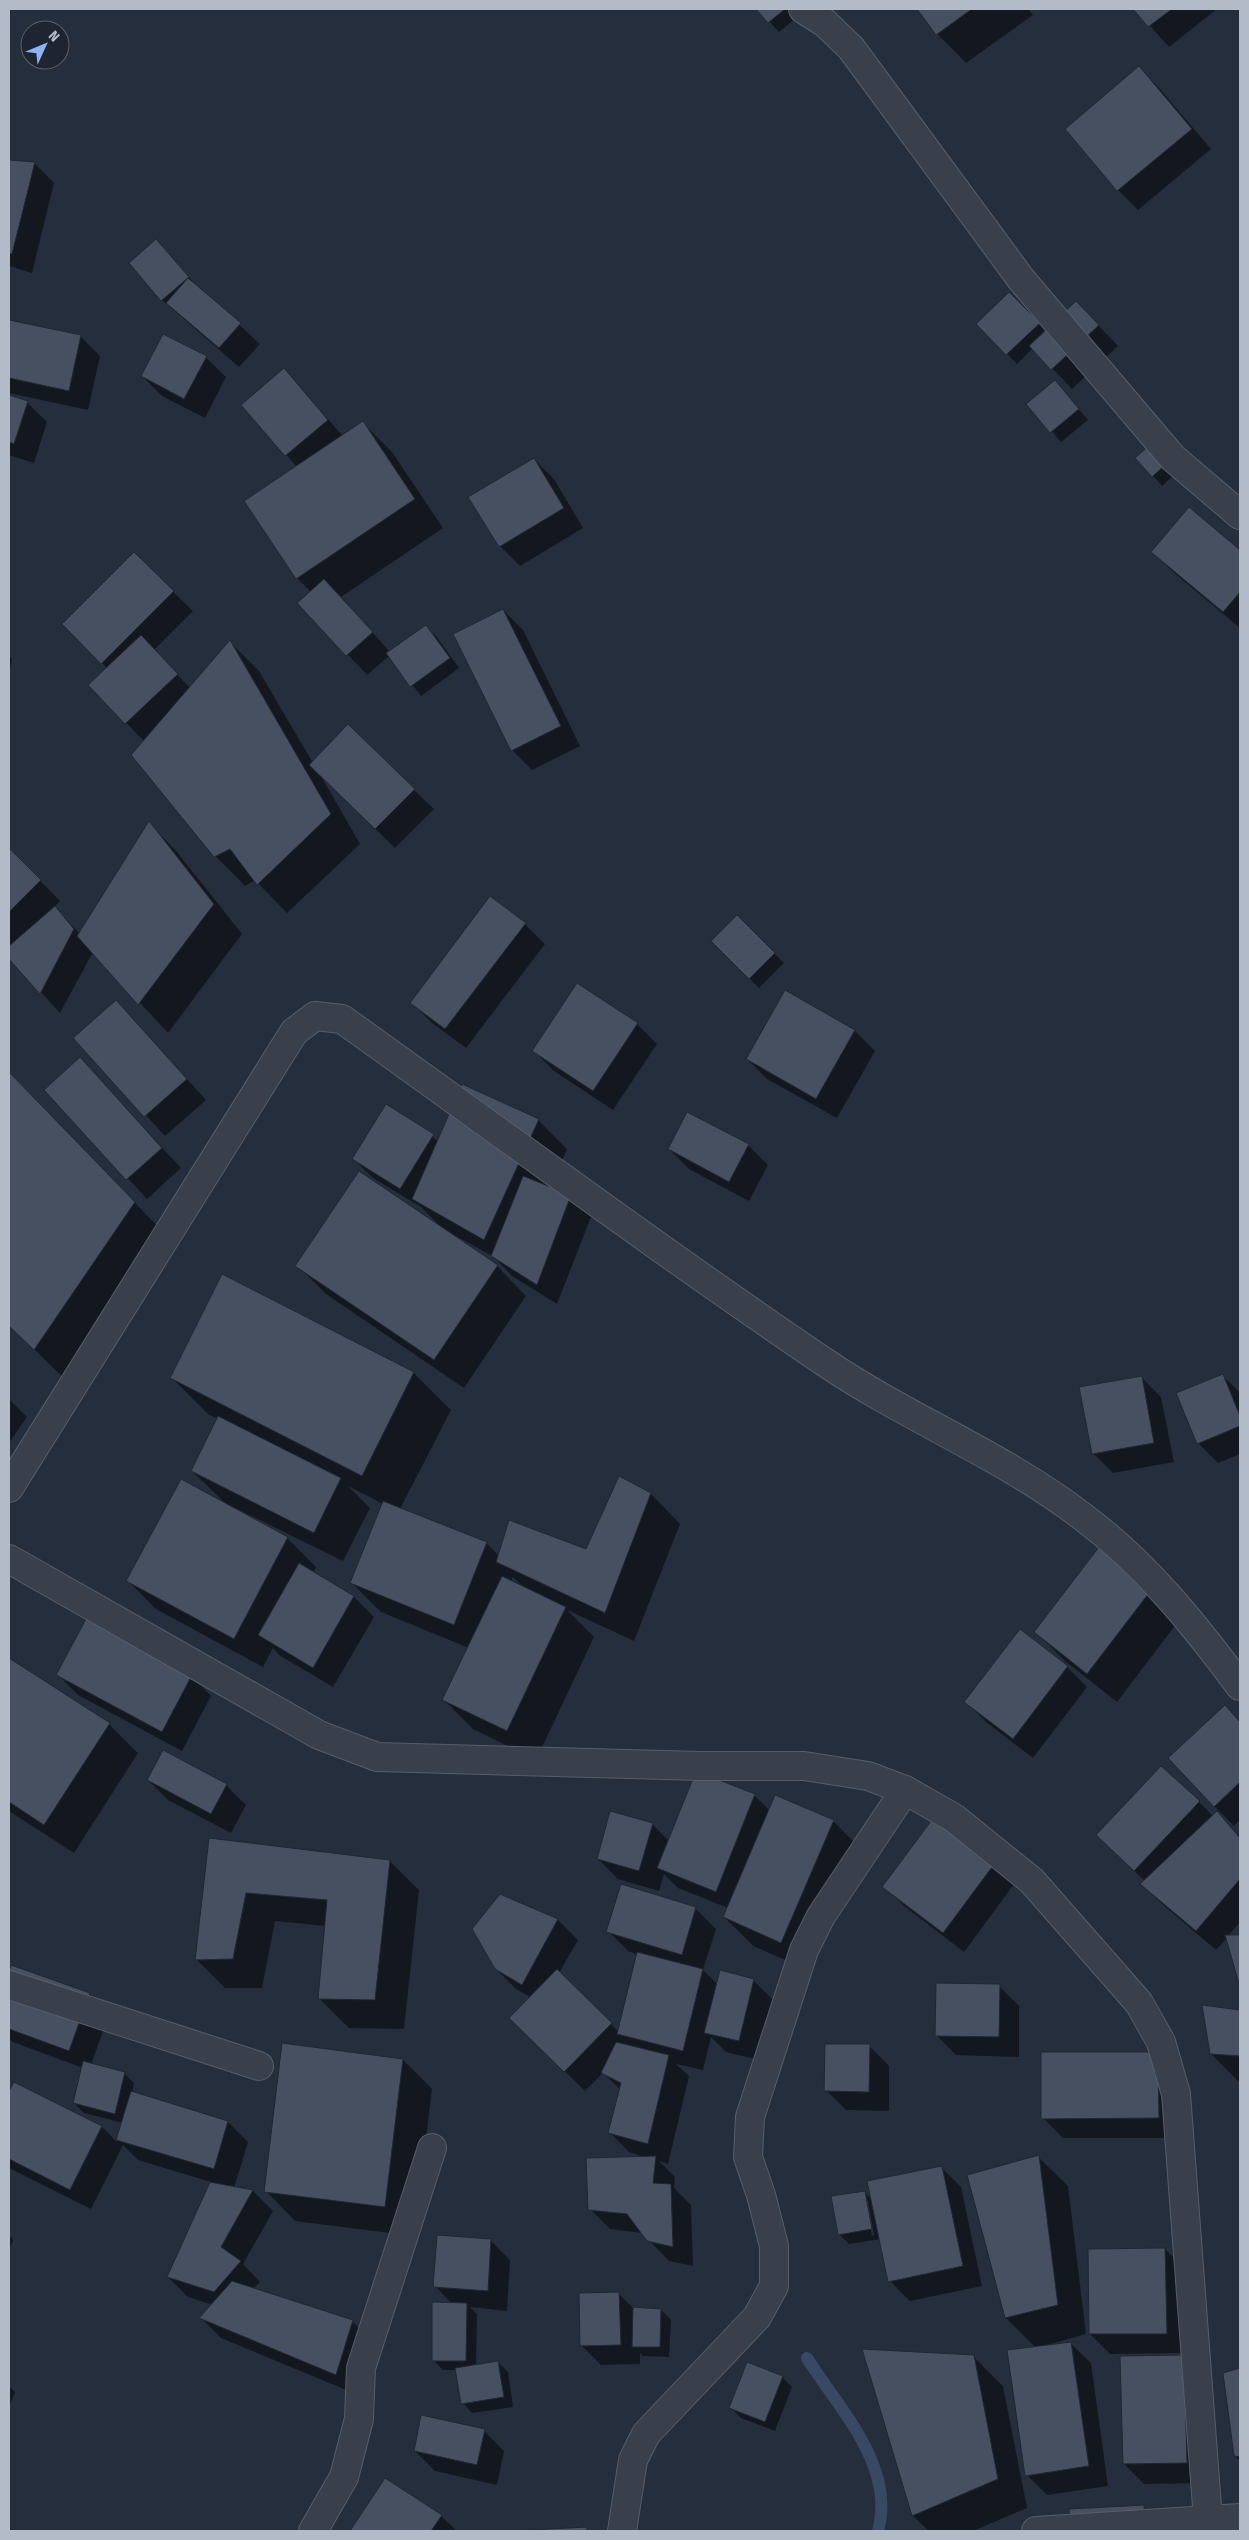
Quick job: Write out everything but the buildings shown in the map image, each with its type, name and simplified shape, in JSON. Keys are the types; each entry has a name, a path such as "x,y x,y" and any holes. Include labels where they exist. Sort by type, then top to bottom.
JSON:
{"street":[{"path":"803,9 825,23 851,48 1021,279 1166,451 1240,515"},
{"path":"9,1488 294,1032 315,1016 342,1019 757,1316 850,1379 1024,1476 1083,1516 1140,1564 1204,1638 1240,1686"},
{"path":"9,1559 319,1735 377,1757 701,1766 804,1766 868,1776 904,1790 954,1818 1032,1880 1139,2002 1161,2042 1176,2094 1208,2520"},
{"path":"622,2531 633,2460 646,2434 756,2317 774,2286 774,2246 761,2195 748,2157 750,2117 804,1950 821,1916 904,1790"},
{"path":"9,1985 259,2066"},
{"path":"313,2531 344,2477 359,2419 360,2368 432,2148"},
{"path":"1036,2531 1240,2518"}],"waterway":[{"path":"807,2358 848,2418 872,2461 879,2484 881,2507 878,2531"}]}
